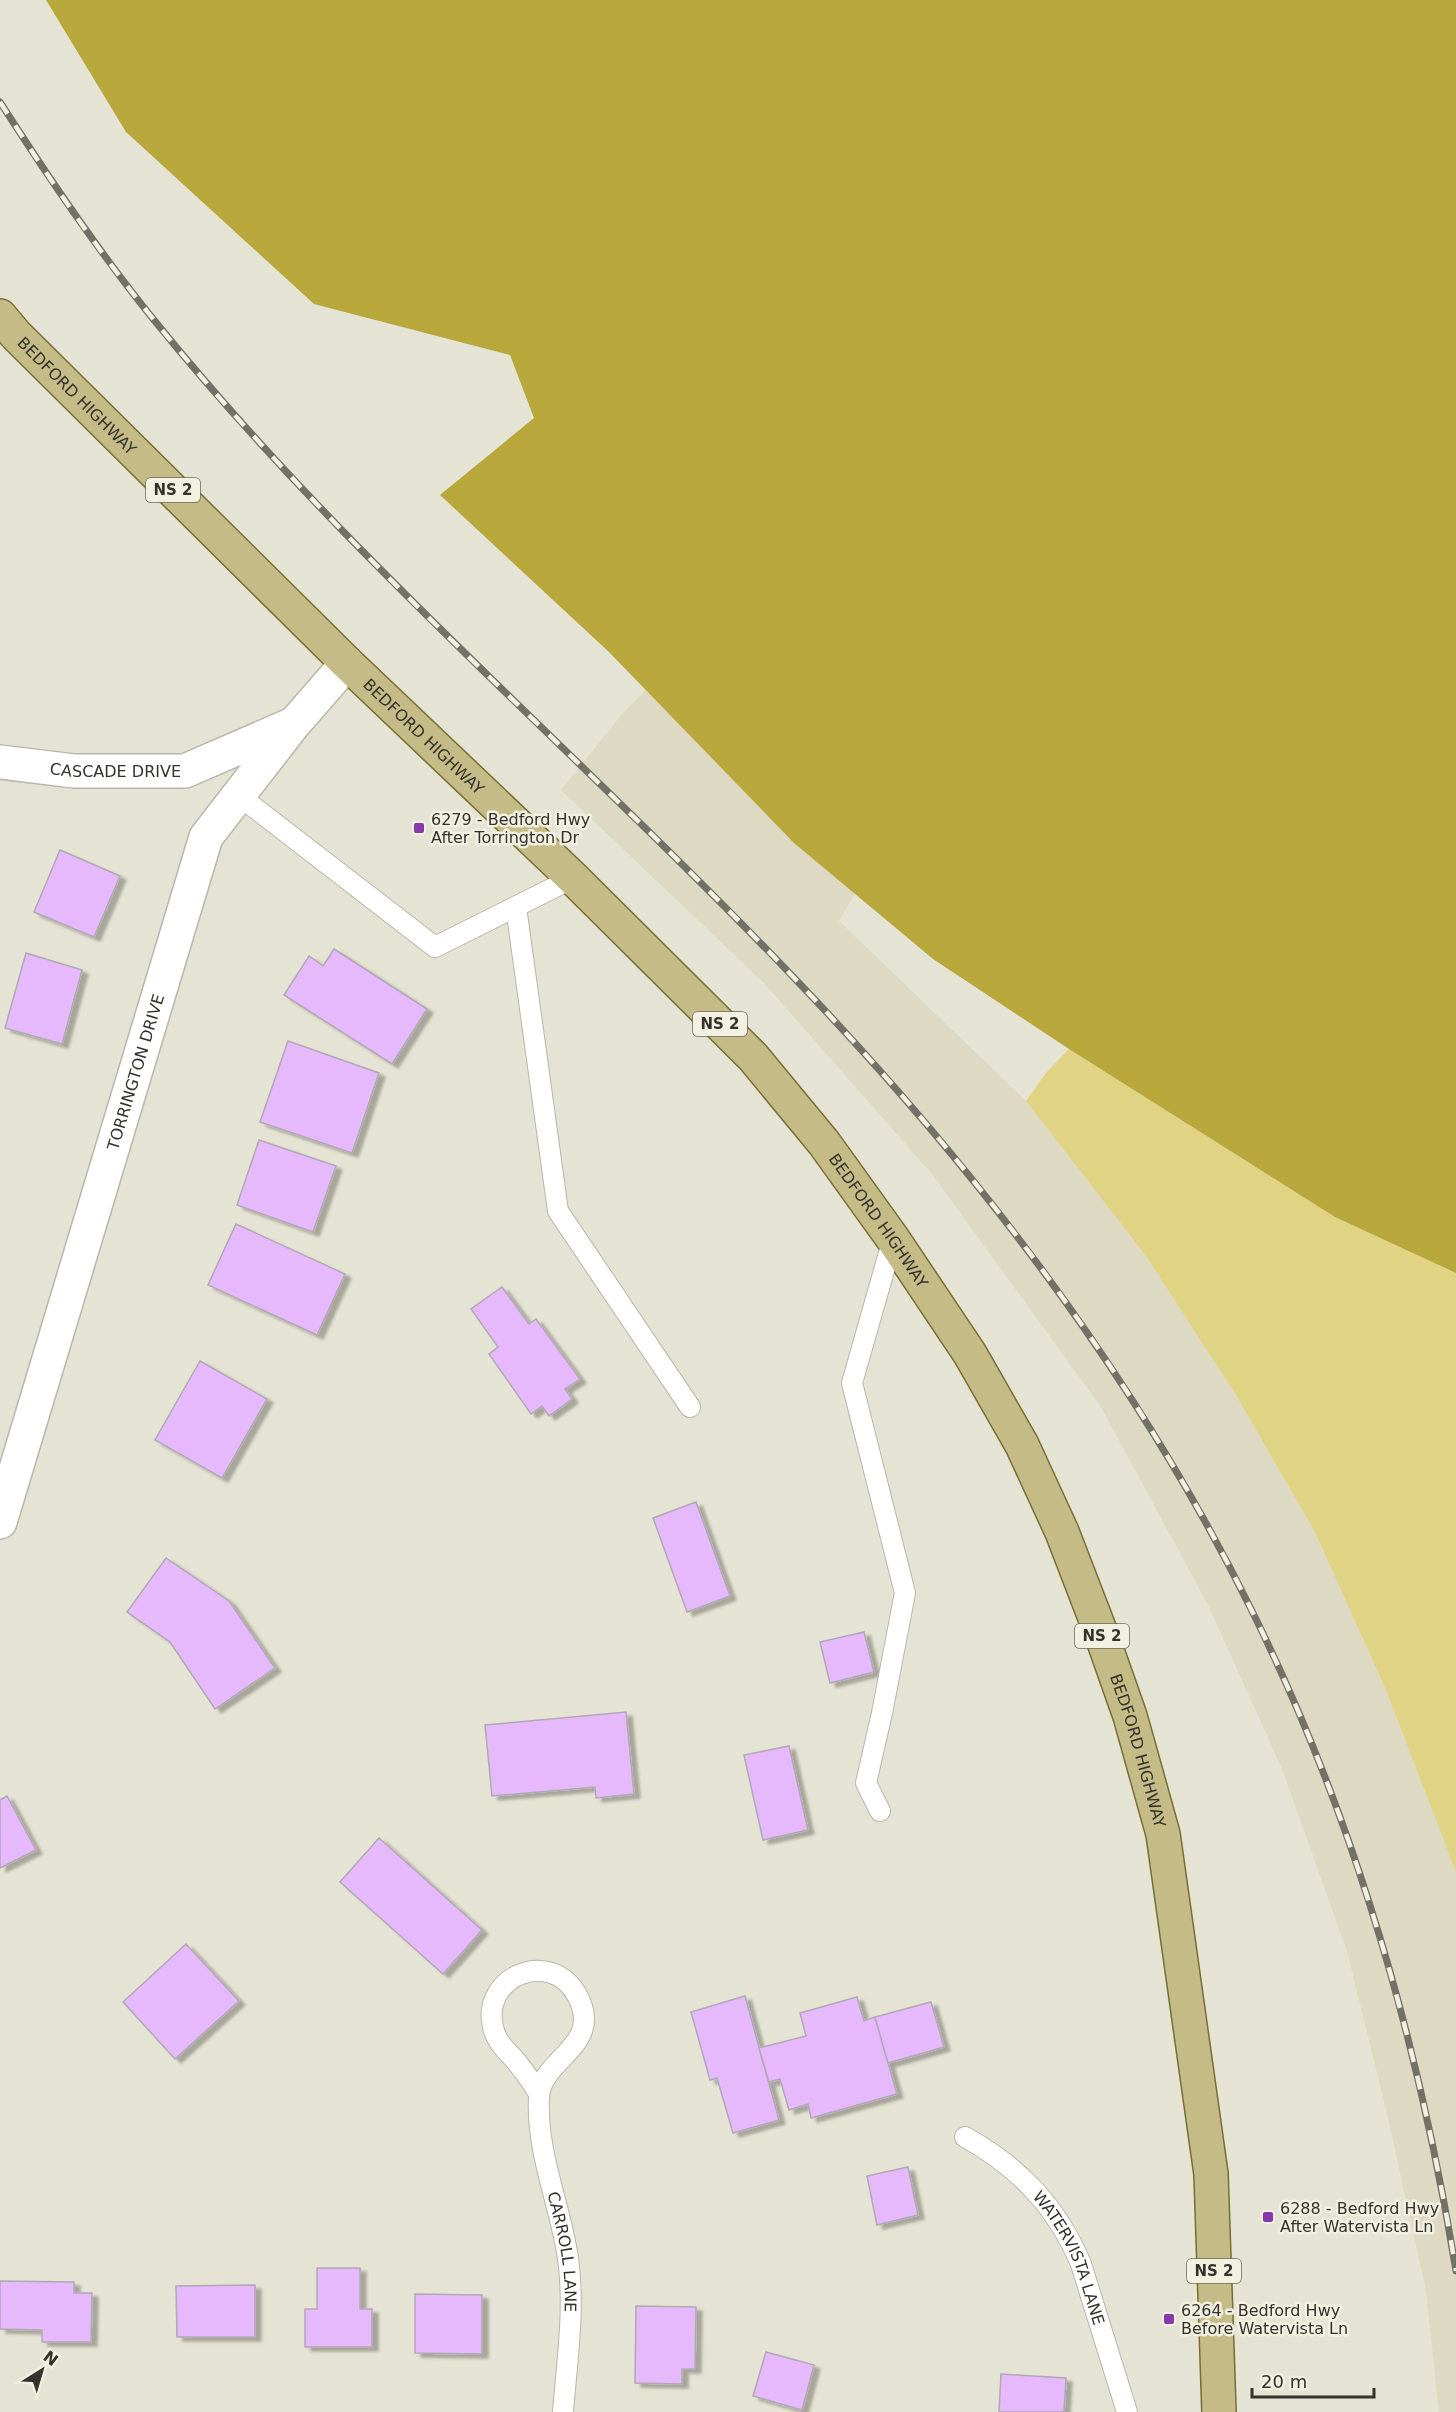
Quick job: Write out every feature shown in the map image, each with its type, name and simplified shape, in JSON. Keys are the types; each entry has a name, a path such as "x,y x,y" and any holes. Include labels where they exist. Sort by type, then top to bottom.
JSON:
{"main road":[{"name":"BEDFORD HIGHWAY","path":"0,316 16,335 347,663 573,878 753,1057 824,1143 893,1239 970,1354 1022,1444 1062,1532 1130,1716 1162,1834 1211,2174 1219,2412"}],"street":[{"name":"TORRINGTON DRIVE","path":"0,1522 206,837 293,724 347,663"},
{"name":"CASCADE DRIVE","path":"0,762 74,771 185,771 293,724"}],"lane":[{"path":"238,795 435,947 573,878"},
{"path":"516,907 558,1211 690,1407"},
{"path":"880,1811 866,1783 905,1593 852,1383 893,1239"},
{"path":"537,1969 553,1973 567,1982 581,2002 583,2018 577,2042 546,2079 539,2094 497,2039 492,2016 494,2001 508,1981 522,1973 537,1969"},
{"name":"CARROLL LANE","path":"539,2094 542,2144 563,2227 570,2284 570,2330 563,2412"},
{"name":"WATERVISTA LANE","path":"965,2137 1001,2159 1027,2181 1044,2199 1072,2241 1082,2264 1127,2412"}],"shaded area":[{"path":"46,0 1456,0 1456,1273 1335,1217 1069,1049 933,959 794,843 609,652 440,495 534,418 510,355 314,304 126,132"},
{"path":"646,690 794,843 855,894 839,921 1026,1101 1146,1256 1236,1395 1315,1532 1386,1690 1456,1872 1456,2412 1439,2412 1426,2291 1388,2118 1347,1951 1282,1769 1208,1605 1101,1407 932,1174 763,982 561,790 623,713"},
{"path":"1069,1049 1335,1217 1456,1273 1456,1872 1386,1690 1315,1532 1236,1395 1146,1256 1026,1101 1046,1073"}],"building":[{"path":"60,850 120,876 94,937 34,912"},
{"path":"334,949 427,1009 392,1064 284,995 309,956 323,966"},
{"path":"26,953 82,970 62,1044 5,1028"},
{"path":"288,1041 379,1073 352,1153 260,1122"},
{"path":"259,1140 336,1166 313,1232 237,1205"},
{"path":"236,1224 345,1274 317,1335 208,1285"},
{"path":"502,1287 529,1324 536,1319 580,1379 565,1389 572,1399 549,1416 542,1406 531,1414 489,1354 498,1347 471,1309"},
{"path":"200,1361 267,1399 222,1478 155,1440"},
{"path":"696,1502 730,1596 687,1612 653,1518"},
{"path":"166,1558 229,1601 275,1668 215,1709 170,1642 127,1612"},
{"path":"864,1632 874,1672 830,1683 820,1642"},
{"path":"626,1712 634,1794 596,1798 595,1787 492,1796 485,1725"},
{"path":"789,1746 808,1830 763,1840 744,1755"},
{"path":"7,1796 36,1850 0,1868 0,1800"},
{"path":"379,1838 482,1930 443,1974 340,1882"},
{"path":"186,1944 239,2001 175,2059 123,2002"},
{"path":"745,1996 779,2120 733,2133 717,2078 710,2080 691,2012"},
{"path":"857,1997 864,2021 875,2017 897,2094 811,2118 808,2104 789,2110 780,2079 769,2082 759,2048 806,2036 800,2013"},
{"path":"931,2002 944,2047 888,2063 875,2017"},
{"path":"908,2167 918,2215 877,2225 867,2176"},
{"path":"317,2268 360,2268 360,2309 372,2309 372,2347 305,2347 305,2309 317,2309"},
{"path":"0,2281 74,2282 74,2293 92,2293 91,2342 42,2342 42,2330 0,2329"},
{"path":"255,2285 255,2337 177,2337 176,2286"},
{"path":"415,2294 482,2295 482,2354 415,2353"},
{"path":"636,2306 696,2307 695,2369 682,2369 682,2384 635,2383"},
{"path":"766,2352 814,2365 802,2410 753,2396"},
{"path":"1001,2374 1066,2378 1064,2412 999,2412"}],"railway":[{"path":"0,102 55,186 113,267 154,320 229,408 387,576 717,899 864,1053 990,1201 1104,1358 1157,1439 1206,1523 1251,1609 1288,1688 1321,1768 1351,1849 1402,2016 1423,2100 1456,2271"}],"place":[{"name":"6279 - Bedford Hwy After Torrington Dr","path":"419,828"},
{"name":"6288 - Bedford Hwy After Watervista Ln","path":"1268,2217"},
{"name":"6264 - Bedford Hwy Before Watervista Ln","path":"1169,2319"}]}
